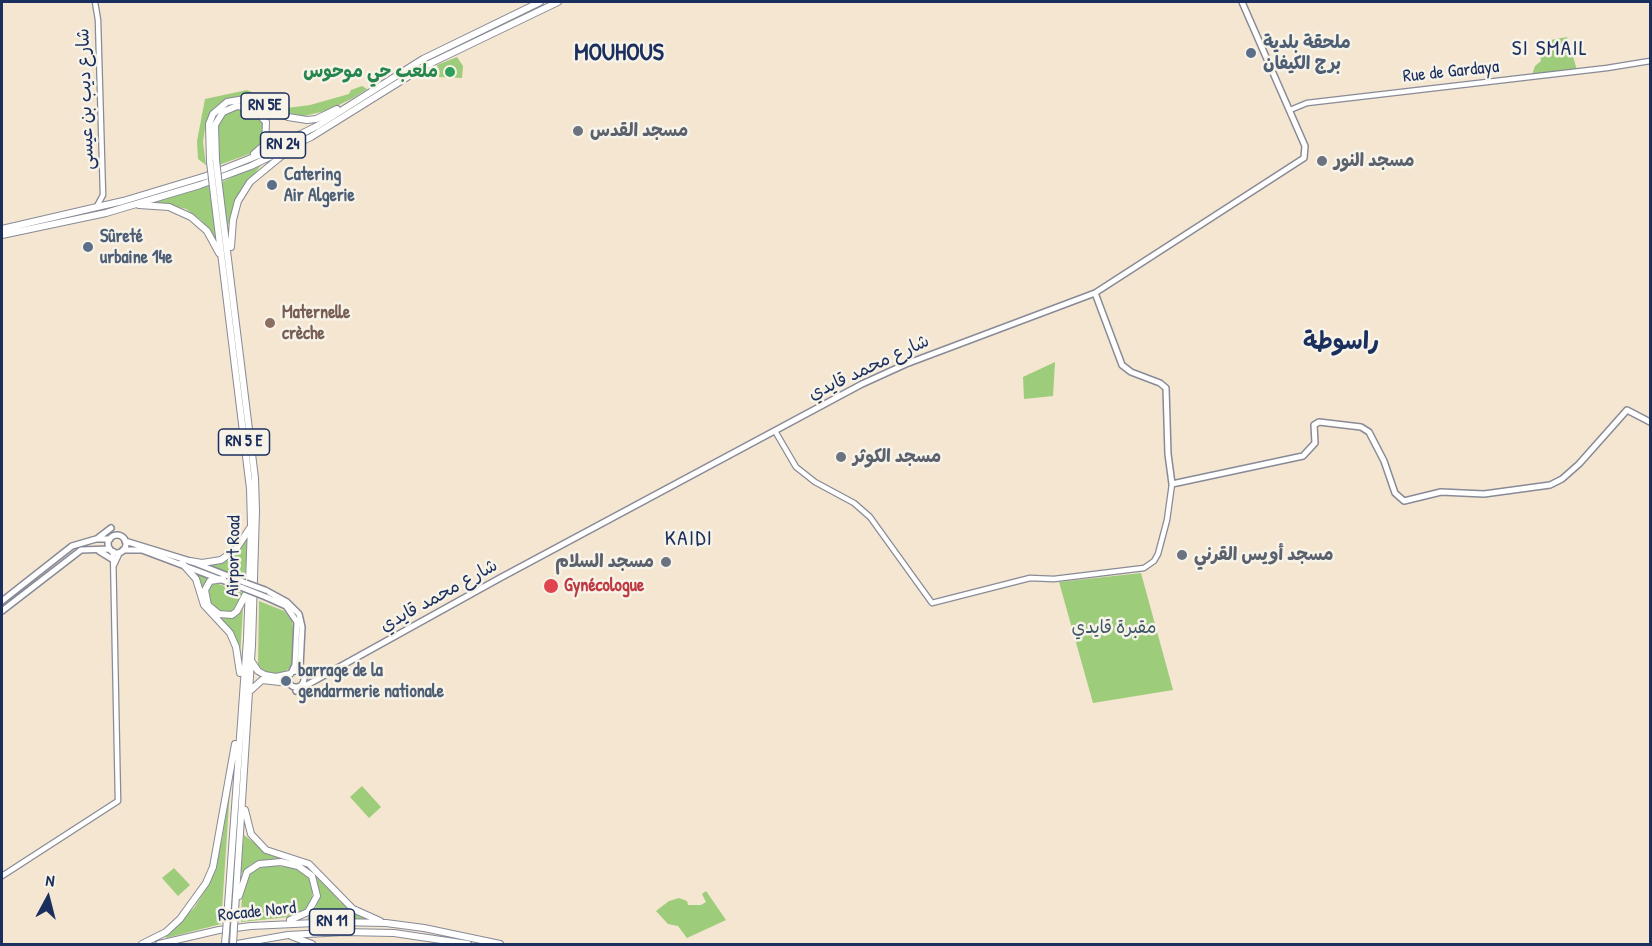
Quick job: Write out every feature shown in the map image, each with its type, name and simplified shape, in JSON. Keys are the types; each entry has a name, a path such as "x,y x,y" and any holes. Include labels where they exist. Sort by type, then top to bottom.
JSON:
{"highway":[{"name":"RN 24","path":"2,229 123,201 233,166 287,143 423,59 540,2"},
{"name":"RN 24","path":"2,235 130,206 200,185 294,146 425,66 558,2"},
{"name":"RN 5E","path":"217,195 209,124 213,114 227,102 245,99 288,117 306,120 328,114 365,95"},
{"name":"RN 5E","path":"213,161 218,118 231,107 252,108 266,122 265,144 254,155 233,166"},
{"path":"227,273 238,201 250,182 294,146"},
{"name":"Airport Road","path":"217,195 255,478 256,557 252,660 235,911"},
{"path":"130,206 169,207 191,217 201,224 213,240 227,273"},
{"name":"Airport Road","path":"225,945 251,525 250,489 227,273"},
{"path":"190,561 202,563 221,560 236,549 251,525"},
{"path":"182,563 196,579 204,605 225,626 233,639 242,689"},
{"path":"223,579 210,581 205,590 208,605 219,614 232,615 237,611 246,586"},
{"path":"252,660 258,671 266,675 276,677 291,673"},
{"path":"249,693 254,685 262,680 289,683"},
{"path":"142,945 166,932 180,919 206,883 213,867 240,720"},
{"path":"243,796 248,826 266,850 309,864 353,909 386,923"},
{"path":"235,911 243,880 253,867 269,862 291,863 304,868 312,876 317,896 315,904 301,918 279,924"},
{"name":"RN 5 E","path":"235,911 235,945"},
{"name":"Rocade Nord","path":"159,945 219,930 279,924 386,923 453,933 500,945"},
{"name":"Rocade Nord","path":"235,945 288,935 323,932 394,933 468,945"},
{"path":"288,935 312,945"}],"main road":[{"name":"شارع محمد قايدي","path":"296,689 328,675 500,578 890,370 1095,293 1304,158 1305,146 1242,2"},
{"path":"1095,293 1122,365 1131,372 1160,383 1166,388 1168,454 1172,484 1303,456 1315,443 1314,425 1319,422 1361,427 1369,432 1384,461 1395,494 1404,501 1441,492 1477,495 1538,487 1562,479 1580,464 1627,410 1650,422"},
{"path":"96,539 111,528"},
{"path":"2,601 77,543 110,539 119,535 125,541 190,561 246,586"},
{"path":"110,539 111,550"},
{"path":"122,551 125,541"},
{"path":"2,610 77,552 88,548 122,551 137,549 182,563 265,593 287,602 299,614 302,627 300,663 302,683 296,689 289,683 295,665 297,622 286,606 265,593"},
{"path":"88,548 106,553 112,559"},
{"path":"54,560 59,566"},
{"path":"291,673 328,675"}],"street":[{"name":"شارع ديب بن عيسى","path":"95,2 98,20 103,195"},
{"name":"Rue de Gardaya","path":"1290,110 1307,103 1596,70 1650,61"},
{"path":"103,195 104,201 123,201"},
{"path":"95,208 103,195"},
{"path":"774,431 796,467 815,482 854,503 870,517 932,603 1030,578 1054,579 1144,568 1154,561 1158,554 1167,519 1172,484"},
{"path":"2,876 118,801 111,550"},
{"path":"113,568 122,551"}],"green space":[{"path":"1567,37 1577,70 1532,75 1535,66 1541,61 1540,52 1547,50 1545,41"},
{"name":"ملعب حي موحوس","path":"457,57 463,66 462,78 439,77 437,65"},
{"path":"362,86 367,89 353,98 329,110 304,116 288,113 251,98 227,99 215,107 206,122 203,142 206,165 198,159 197,141 205,99 247,90 287,108 310,105 349,94 351,90"},
{"path":"240,108 251,110 260,118 264,128 262,143 252,153 219,165 217,127 221,117 229,111"},
{"path":"263,163 239,193 227,228 222,182"},
{"path":"209,186 217,242 202,221 186,209 153,202"},
{"path":"1055,362 1053,396 1024,399 1023,377"},
{"path":"247,539 245,580 202,565 216,564 236,553"},
{"path":"192,572 210,579 204,586 203,596 214,613 231,617 243,607 240,658 235,638 227,625 205,605 198,582"},
{"name":"مقبرة قايدي","path":"1141,573 1173,690 1093,703 1059,582"},
{"path":"216,583 243,593 232,612 221,612 210,602 207,592 210,586"},
{"path":"259,601 284,611 292,621 294,633 292,666 283,673 269,673 258,666"},
{"path":"362,786 381,807 369,818 350,797"},
{"path":"230,790 221,924 166,938 165,934 194,908 209,884 222,840"},
{"path":"244,835 259,846 305,864 319,876 340,902 368,920 307,919 316,907 319,890 310,871 297,863 280,859 259,861 250,865 240,875"},
{"path":"272,865 299,869 307,876 312,882 312,900 306,909 289,917 241,922 242,891 250,873 259,867"},
{"path":"174,868 190,885 178,896 162,878"},
{"path":"706,891 726,920 687,938 678,926 668,924 656,911 669,901 679,898 687,901 688,905 701,905 706,902 702,894"}],"place":[{"name":"ملحقة بلدية برج الكيفان","path":"1251,53"},
{"name":"ملعب حي موحوس","path":"450,72"},
{"name":"مسجد القدس","path":"578,131"},
{"name":"مسجد النور","path":"1322,161"},
{"name":"Catering Air Algerie","path":"272,185"},
{"name":"Sûreté urbaine 14e","path":"88,247"},
{"name":"Maternelle crèche","path":"270,323"},
{"name":"مسجد الكوثر","path":"841,457"},
{"name":"مسجد أويس القرني","path":"1182,555"},
{"name":"مسجد السلام","path":"666,562"},
{"name":"Gynécologue","path":"551,586"},
{"name":"barrage de la gendarmerie nationale","path":"286,681"}],"district":[{"name":"SI SMAIL","path":"1550,49"},
{"name":"MOUHOUS","path":"619,54"},
{"name":"راسوطة","path":"1341,343"},
{"name":"KAIDI","path":"689,539"}]}
